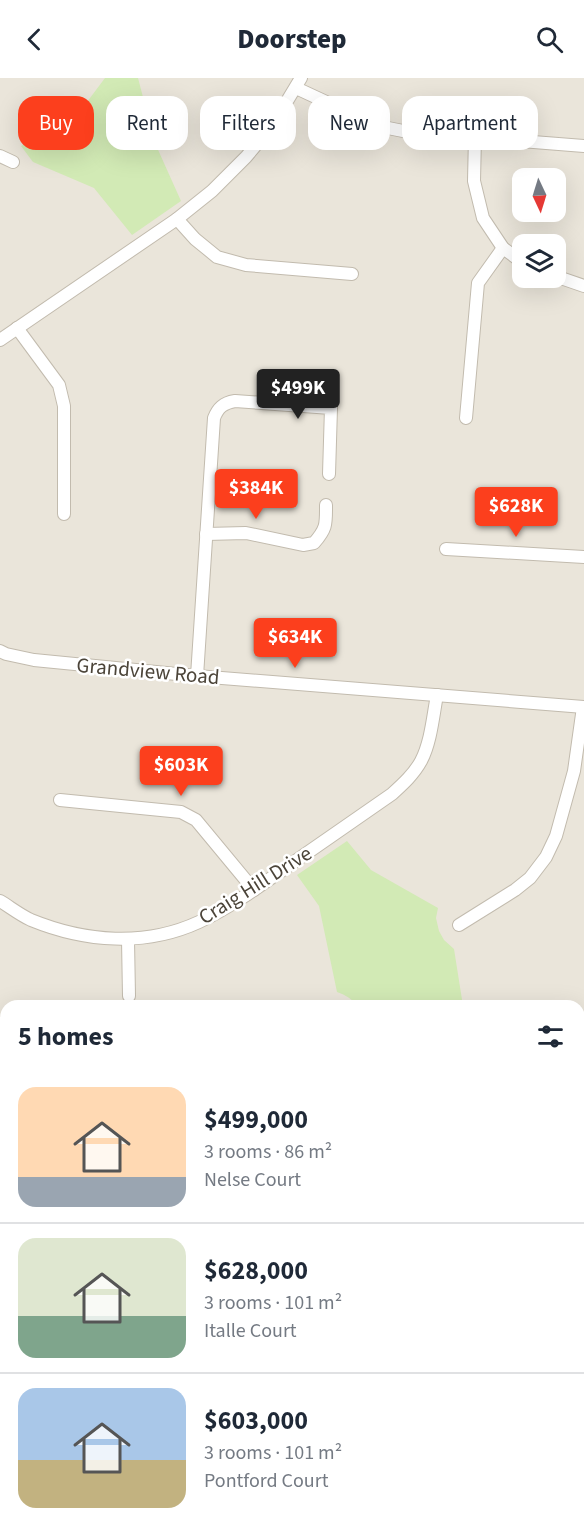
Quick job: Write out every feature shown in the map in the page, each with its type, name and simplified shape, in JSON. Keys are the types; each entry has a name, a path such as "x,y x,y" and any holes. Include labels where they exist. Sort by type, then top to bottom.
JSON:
{"street":[{"path":"0,340 177,219 212,191 246,157 272,126 298,83 378,126 402,131"},
{"path":"538,142 584,146"},
{"path":"475,150 474,180 483,218 503,248 512,255"},
{"path":"0,156 13,162"},
{"path":"177,219 217,257 246,265 352,274"},
{"path":"465,418 478,283 503,248"},
{"path":"566,280 584,286"},
{"path":"17,328 59,385 64,406 64,514"},
{"path":"197,676 214,418 221,406 235,401 331,408 329,474"},
{"path":"206,534 246,533 303,545 314,543 326,525 326,505"},
{"path":"446,549 584,557"},
{"name":"Grandview Road","path":"0,651 34,660 197,676 584,707"},
{"name":"Craig Hill Drive","path":"0,901 29,919 59,929 79,935 128,940 181,930 213,915 254,890 392,794 409,779 421,761 428,743 437,695"},
{"path":"459,925 515,890 530,878 546,857 556,836 574,771 584,707"},
{"path":"60,800 181,812 196,820 254,890"},
{"path":"128,940 129,996"}],"shaded area":[{"path":"0,78 584,78 584,1000 0,1000"}],"green space":[{"path":"105,78 138,78 143,96 106,96 106,150 158,150 181,201 132,235 94,188 33,162 24,150 94,150 94,96 92,96"},
{"path":"347,841 371,870 438,908 436,918 439,931 444,940 454,949 462,1000 352,1000 337,992 319,906 297,875"}]}
